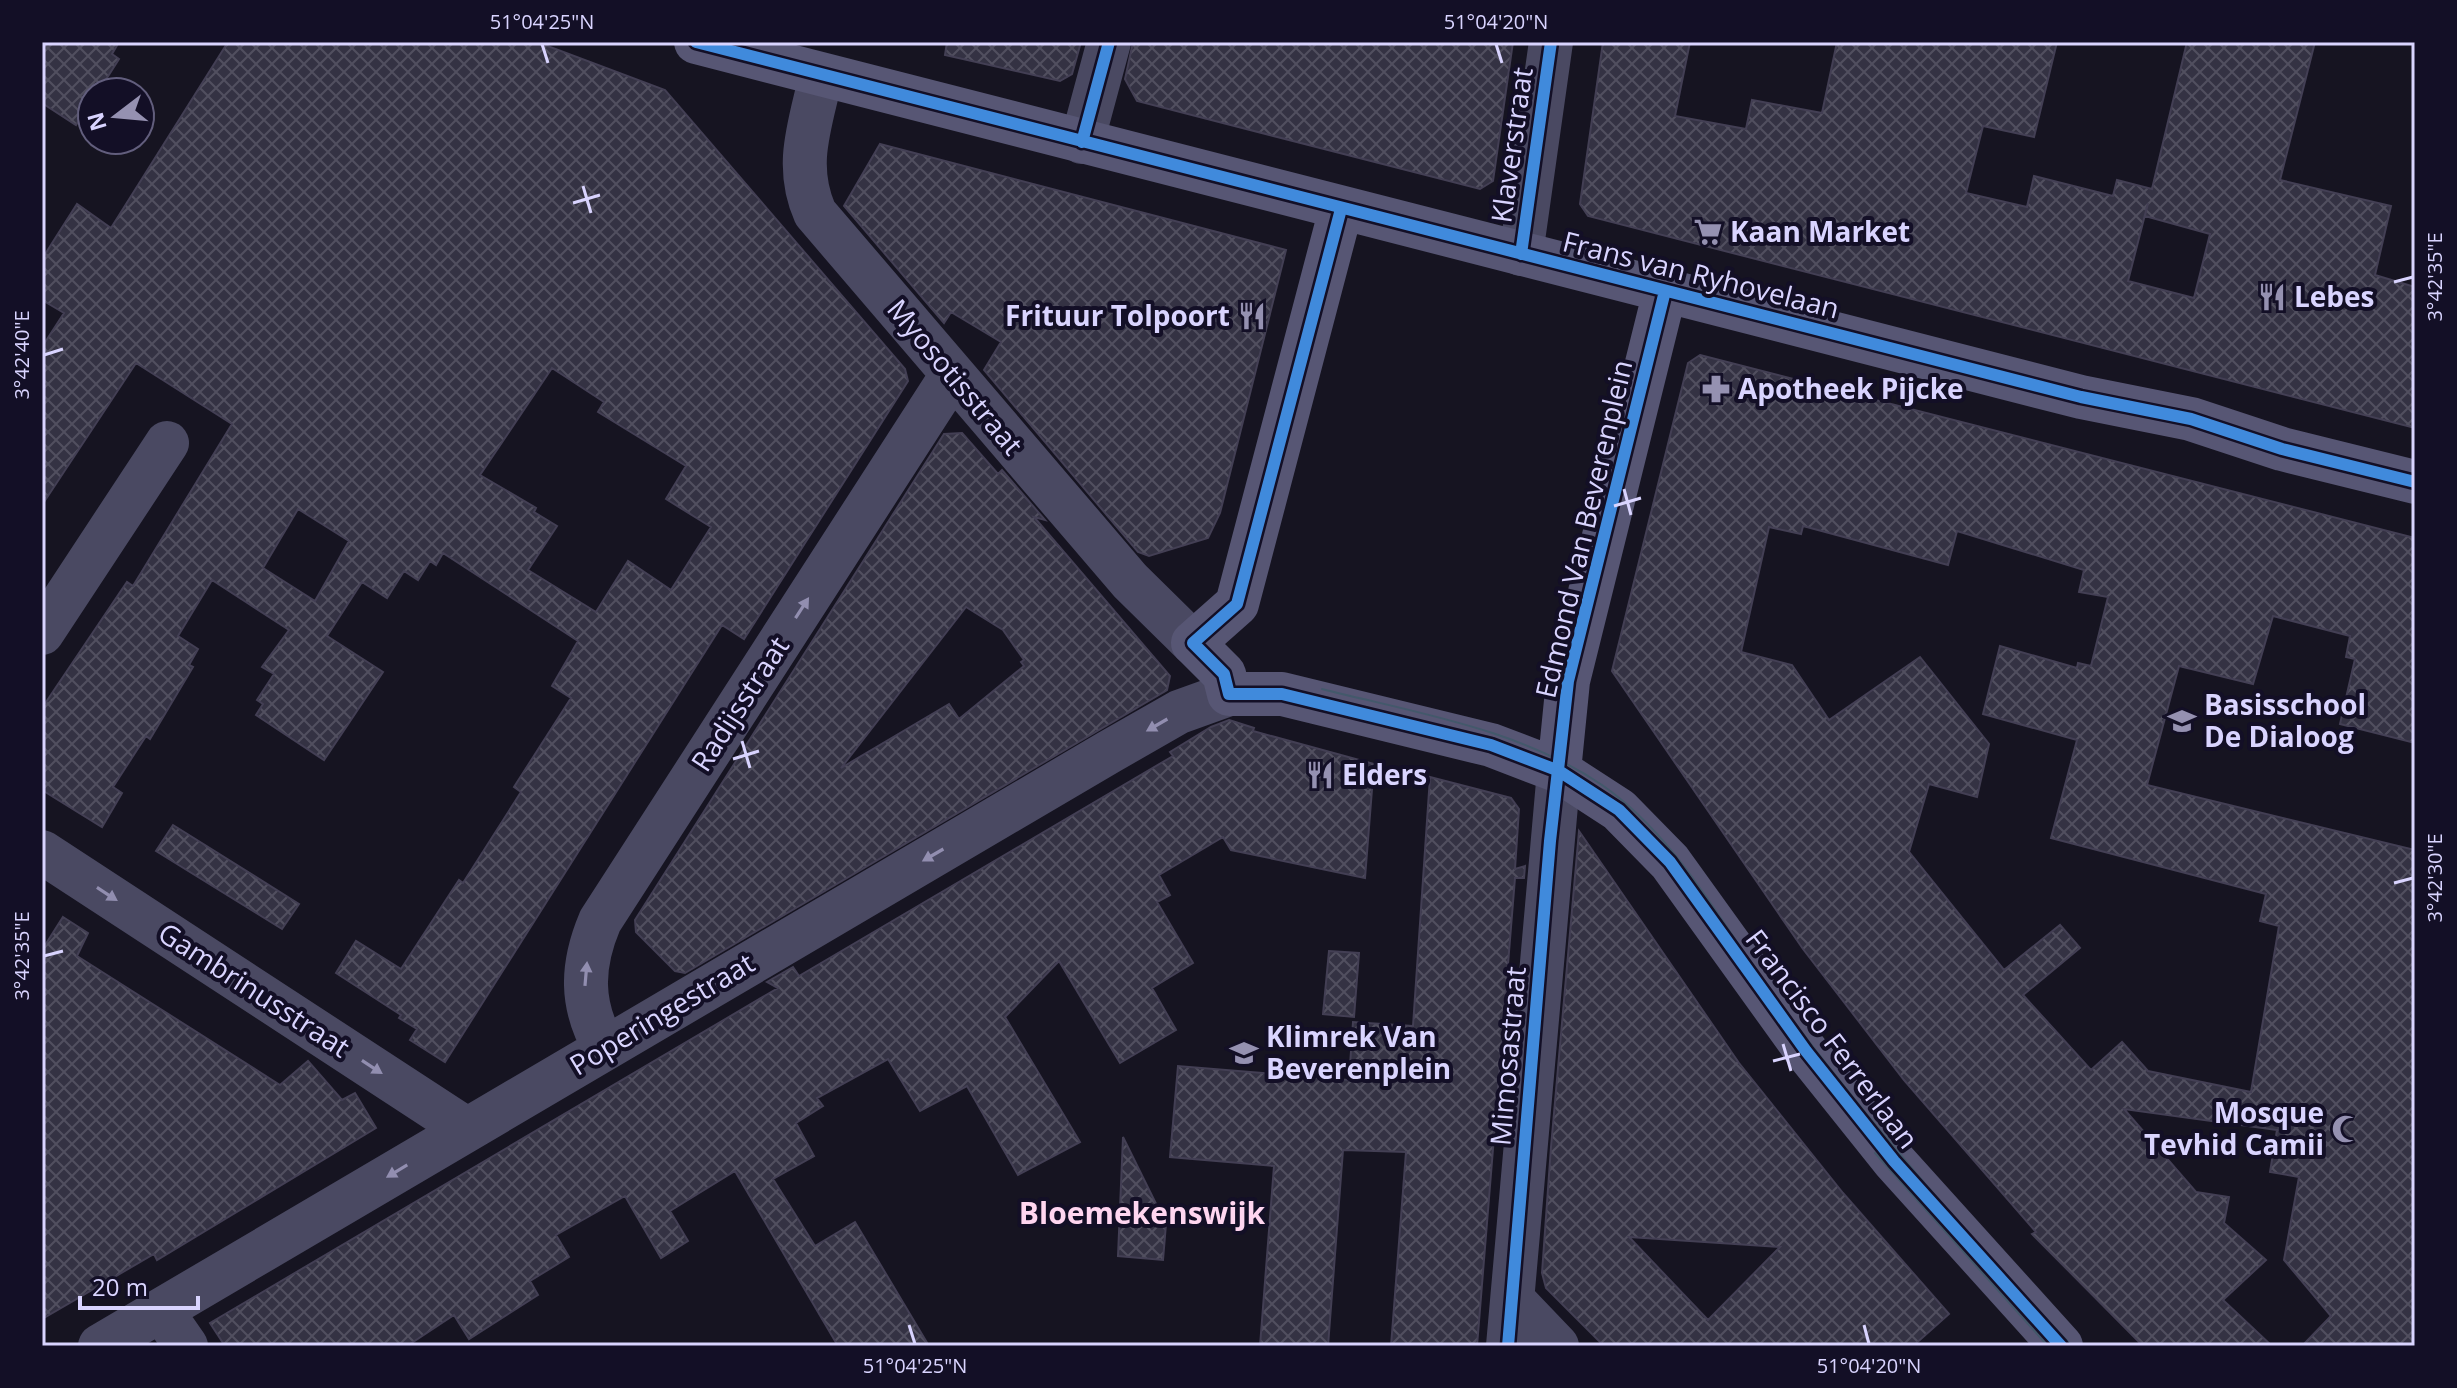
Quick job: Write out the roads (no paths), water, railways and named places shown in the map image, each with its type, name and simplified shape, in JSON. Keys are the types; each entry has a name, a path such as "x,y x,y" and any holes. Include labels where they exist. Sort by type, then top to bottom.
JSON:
{"street":[{"name":"Frans van Ryhovelaan","path":"696,42 2118,407 2155,410 2191,419 2282,449 2415,482"},
{"path":"1082,142 1109,42"},
{"name":"Klaverstraat","path":"1521,254 1551,42"},
{"name":"Myosotisstraat","path":"821,76 802,166 806,193 815,213 1130,581 1193,643"},
{"path":"1341,209 1237,604 1193,643 1224,674 1229,694 1282,694 1360,712 1491,745 1559,771"},
{"name":"Edmond Van Beverenplein","path":"1559,771 1568,681 1584,628 1665,291"},
{"name":"Radijsstraat","path":"605,1048 594,1028 585,995 584,972 600,921 952,375"},
{"path":"42,633 167,443"},
{"name":"Poperingestraat","path":"100,1346 1168,718 1229,694"},
{"name":"Mimosastraat","path":"1508,1346 1559,771"},
{"name":"Francisco Ferrerlaan","path":"1559,771 1619,810 1670,862 1806,1051 1894,1161 2061,1346"},
{"name":"Gambrinusstraat","path":"42,852 465,1131"},
{"path":"1513,1300 1557,1346"},
{"path":"161,1310 186,1346"}],"tram line":[{"path":"1322,689 1502,736 1570,766 1630,807 1678,859 1781,1005 1885,1137 2072,1346"},
{"path":"1875,1153 2048,1346"}],"place":[{"name":"Kaan Market","path":"1708,232"},
{"name":"Lebes","path":"2272,297"},
{"name":"Frituur Tolpoort","path":"1252,316"},
{"name":"Apotheek Pijcke","path":"1716,389"},
{"name":"Basisschool De Dialoog","path":"2182,721"},
{"name":"Elders","path":"1320,775"},
{"name":"Klimrek Van Beverenplein","path":"1244,1053"},
{"name":"Mosque Tevhid Camii","path":"2346,1129"}],"district":[{"name":"Bloemekenswijk","path":"1142,1214"}]}
